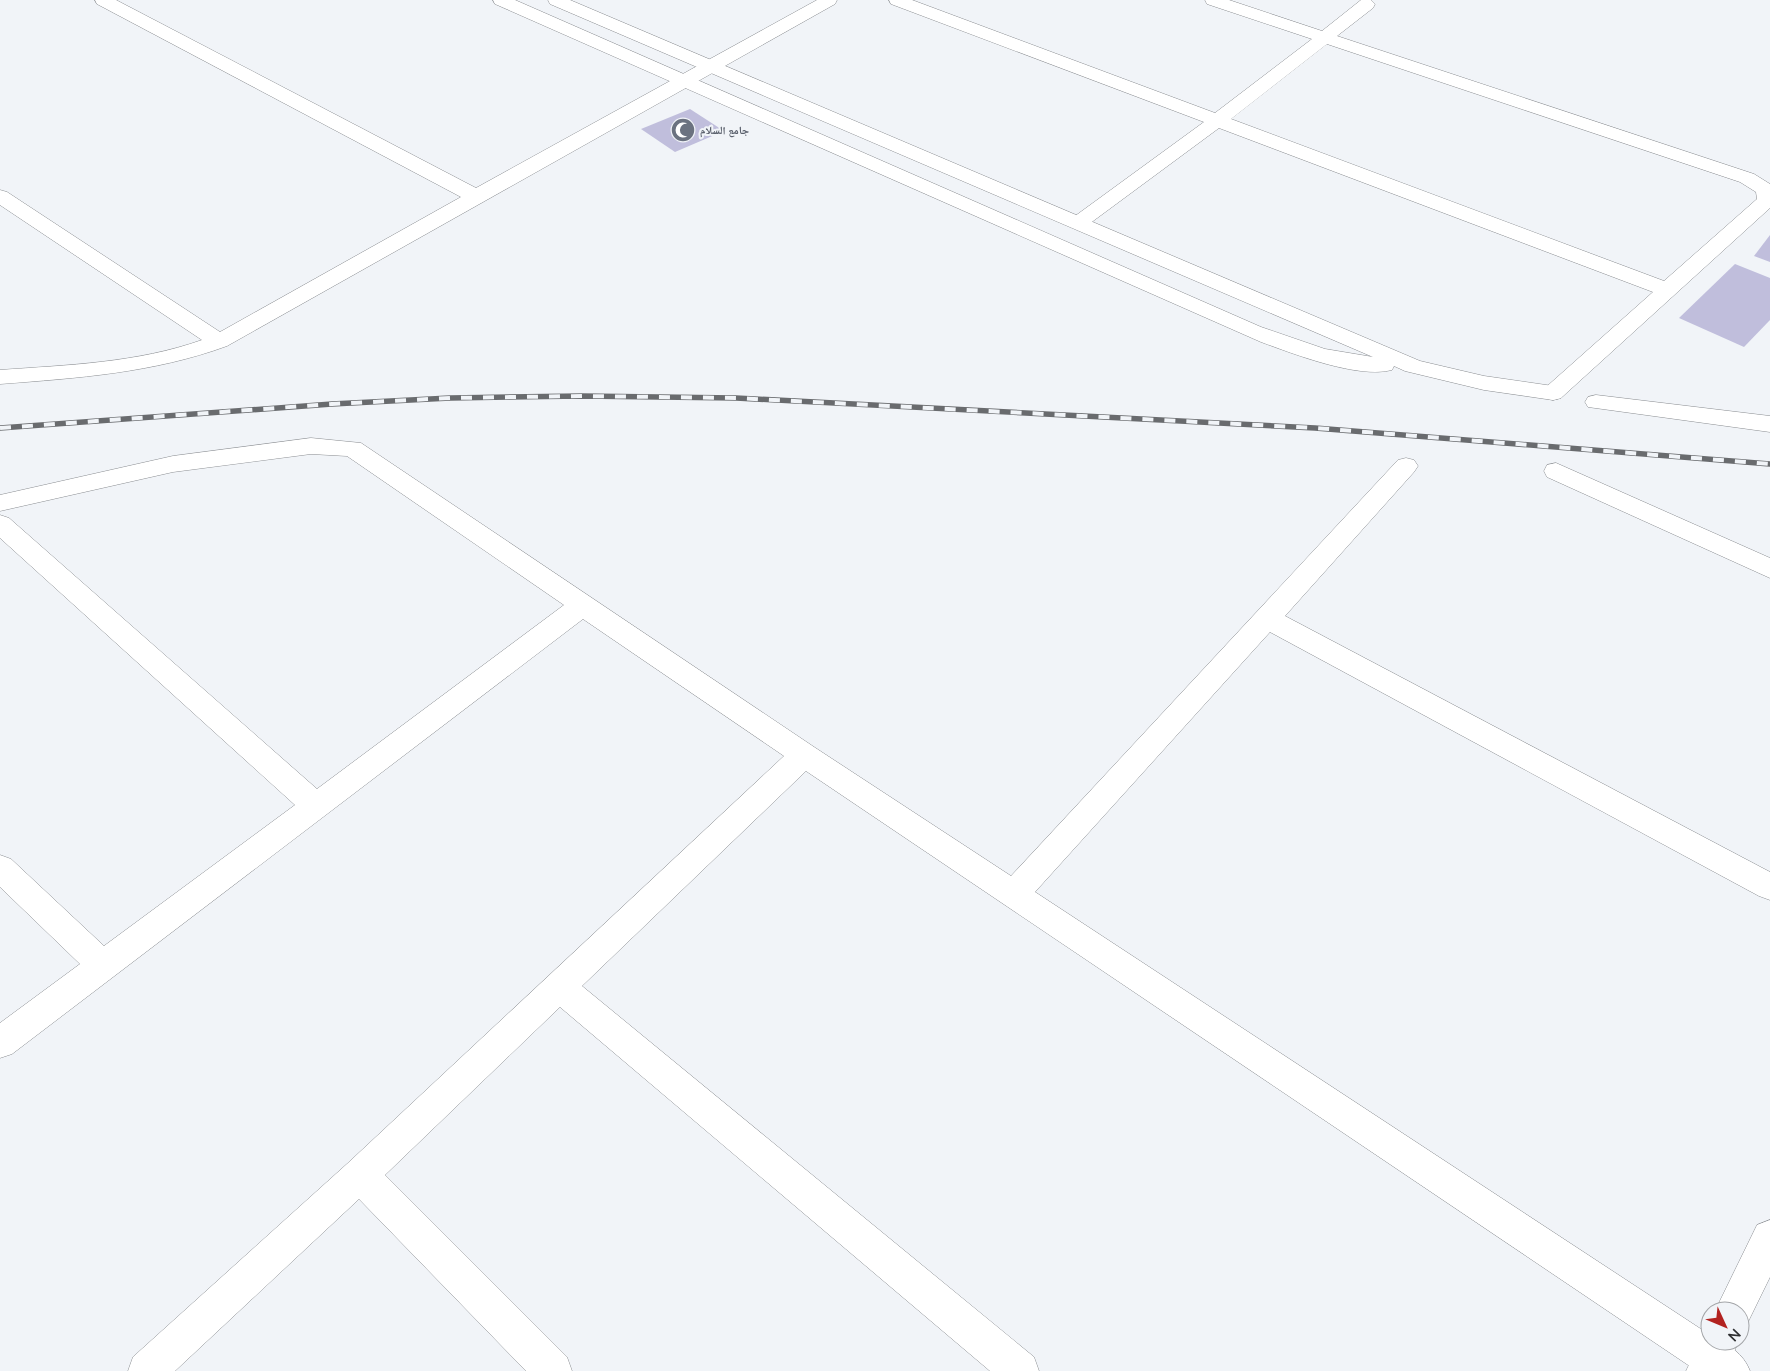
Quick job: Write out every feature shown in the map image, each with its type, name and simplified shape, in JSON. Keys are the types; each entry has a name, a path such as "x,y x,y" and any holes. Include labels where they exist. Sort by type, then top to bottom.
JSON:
{"street":[{"path":"501,0 1253,332 1299,348 1343,359 1372,365 1413,366"},
{"path":"556,0 1413,366 1484,383 1553,393 1766,201 1767,196 1764,190 1747,178 1213,0"},
{"path":"0,377 122,367 169,359 219,341 709,65 829,0"},
{"path":"897,0 1668,290"},
{"path":"1078,223 1218,120 1367,4 1355,0"},
{"path":"112,1 477,197"},
{"path":"0,196 219,341"},
{"path":"1596,402 1770,424"},
{"path":"0,503 172,464 311,446 353,449 804,755 1717,1360"},
{"path":"1014,894 1406,466"},
{"path":"1556,471 1770,569"},
{"path":"0,524 316,806"},
{"path":"0,1043 583,605"},
{"path":"1267,618 1770,887"},
{"path":"147,1371 360,1175 804,755"},
{"path":"0,868 102,966"},
{"path":"560,986 1020,1371"},
{"path":"360,1175 553,1371"},
{"path":"1739,1301 1770,1238"}],"building":[{"name":"جامع السلام","path":"690,109 724,131 675,152 641,129"},
{"path":"1770,235 1770,262 1754,256"},
{"path":"1735,264 1770,278 1770,320 1744,347 1679,318"}],"railway":[{"path":"0,428 332,404 450,398 582,396 736,398 1315,428 1770,464"}],"place":[{"name":"جامع السلام","path":"683,130"}]}
